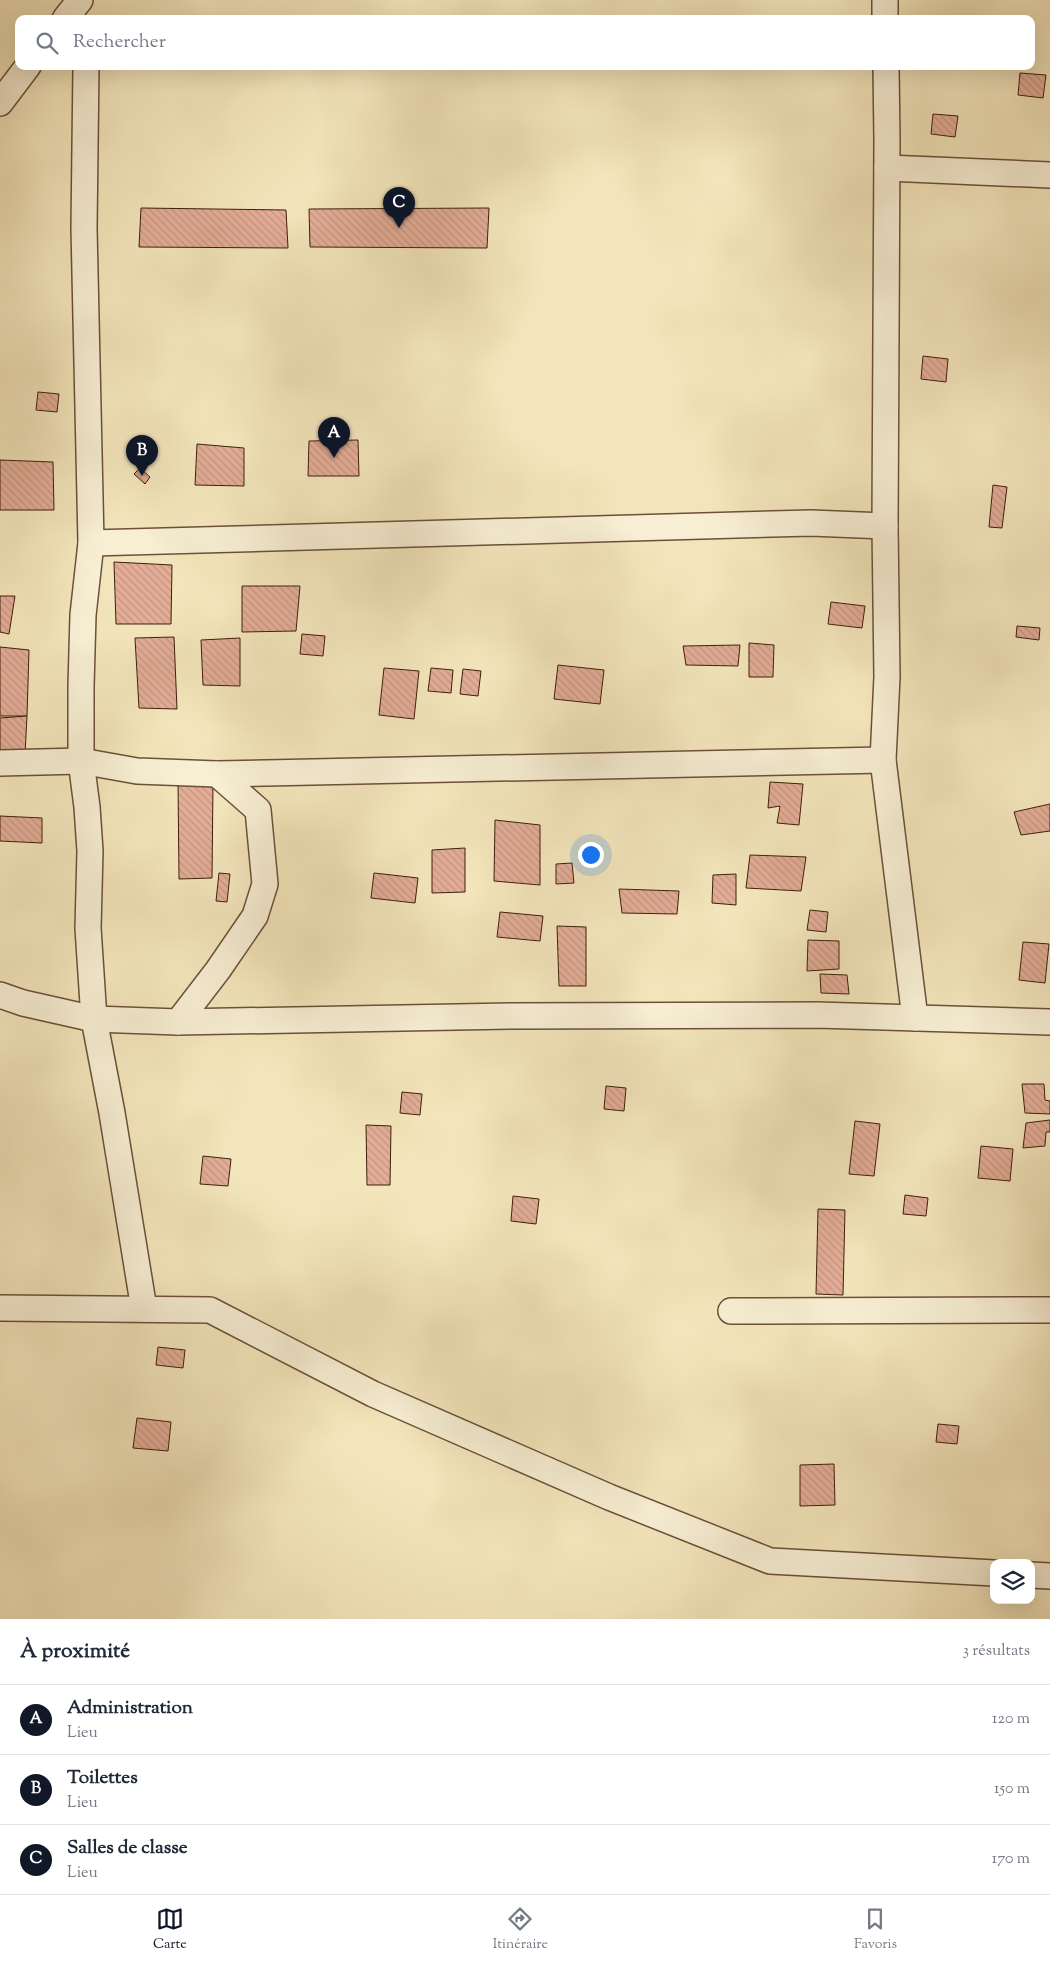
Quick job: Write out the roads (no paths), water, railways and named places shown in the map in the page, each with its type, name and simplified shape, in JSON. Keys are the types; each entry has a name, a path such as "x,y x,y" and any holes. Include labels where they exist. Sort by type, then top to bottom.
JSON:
{"street":[{"path":"68,15 80,0"},
{"path":"87,15 88,0"},
{"path":"885,0 885,15"},
{"path":"0,103 25,70"},
{"path":"86,70 84,228 91,543 82,615 81,762 89,842 88,928 94,1019 112,1113 144,1310"},
{"path":"886,70 885,526 887,677 884,760 915,1018"},
{"path":"887,168 1050,175"},
{"path":"91,543 811,523 885,526"},
{"path":"0,763 81,762 137,771 217,774 884,760"},
{"path":"178,1022 218,970 255,916 265,884 258,810 217,774"},
{"path":"0,995 23,1003 94,1019 178,1022 511,1016 817,1015 1050,1022"},
{"path":"0,1308 210,1310 373,1394 609,1497 770,1561 990,1573"},
{"path":"731,1311 1050,1310"},
{"path":"1035,1575 1050,1576"}],"place":[{"name":"Salles de classe","path":"399,228"},
{"name":"Administration","path":"334,458"},
{"name":"Toilettes","path":"142,476"}]}
